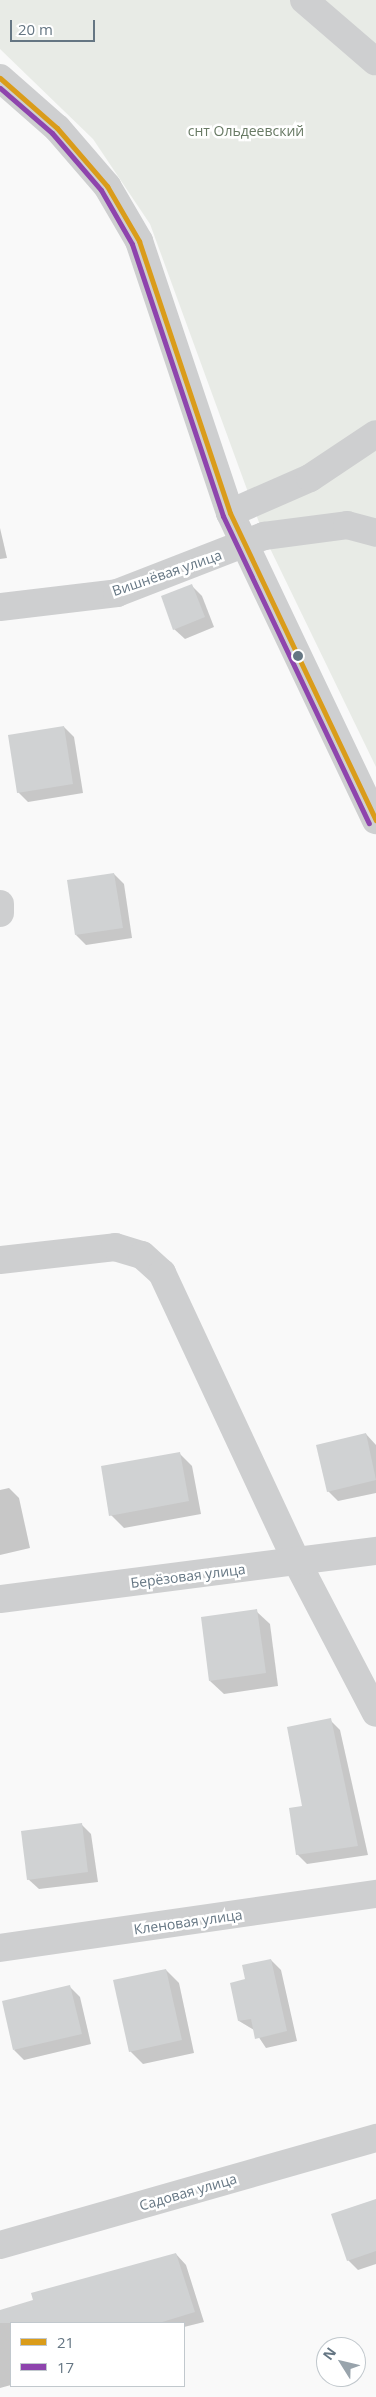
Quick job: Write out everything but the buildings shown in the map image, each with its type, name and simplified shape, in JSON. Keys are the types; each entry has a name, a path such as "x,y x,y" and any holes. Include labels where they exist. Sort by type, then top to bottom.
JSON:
{"street":[{"path":"304,0 375,61"},
{"path":"0,78 57,128 100,179 139,241 230,513 244,546 376,820"},
{"path":"230,513 310,478 376,434"},
{"name":"Вишнёвая улица","path":"0,607 117,593 244,546 264,536 347,525 376,533"},
{"path":"0,1260 115,1247 142,1255 162,1273 297,1562 376,1713"},
{"name":"Берёзовая улица","path":"0,1599 376,1551"},
{"name":"Кленовая улица","path":"0,1948 376,1894"},
{"name":"Садовая улица","path":"0,2245 376,2138"}],"green space":[{"name":"снт Ольдеевский","path":"0,0 376,0 376,767 264,536 150,224 93,139 0,49"}],"transit line":[{"name":"21","path":"0,78 57,128 107,186 139,241 230,513 376,820"},
{"name":"17","path":"0,88 52,133 101,190 132,244 223,516 369,823"}]}
